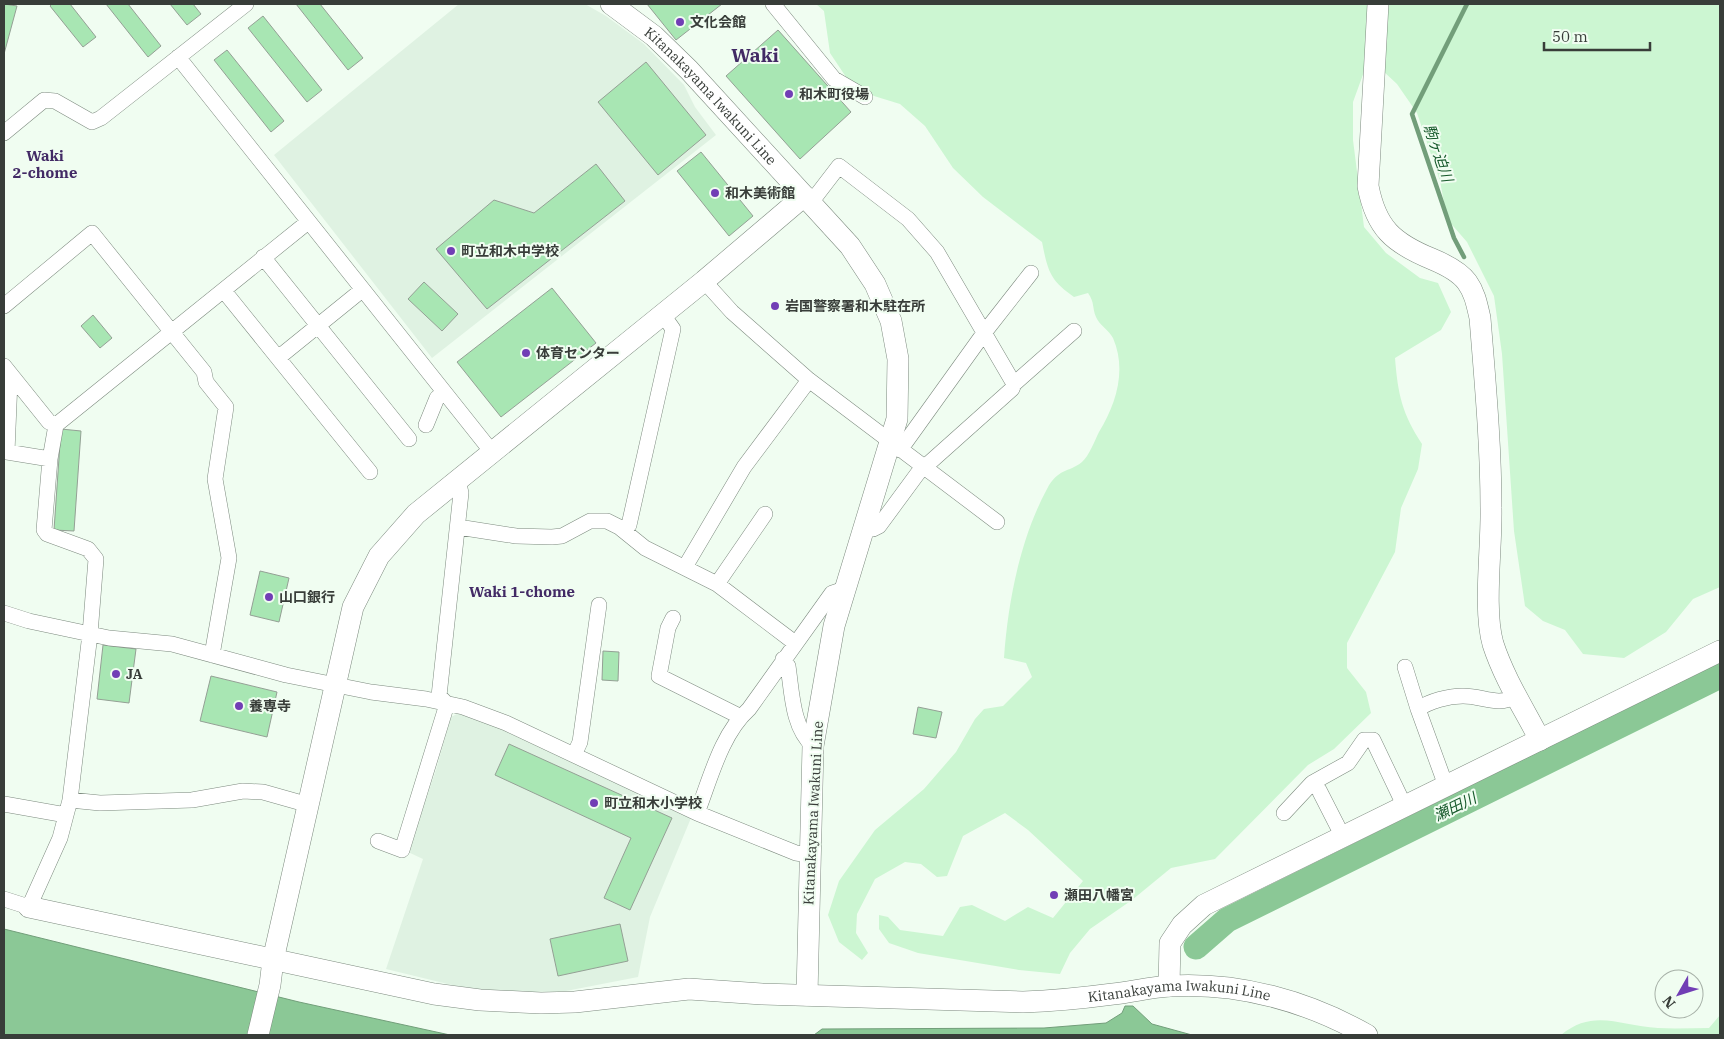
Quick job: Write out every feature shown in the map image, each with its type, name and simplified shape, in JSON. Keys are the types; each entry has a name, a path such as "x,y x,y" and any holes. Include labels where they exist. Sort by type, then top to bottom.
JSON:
{"street":[{"path":"4,133 44,100 55,101 92,122 101,118 246,4"},
{"name":"Kitanakayama Iwakuni Line","path":"611,4 654,36 682,63 850,246 875,284 891,321 898,359 899,384 896,447 864,528 844,589 832,635 812,746 807,994 1022,1002 1056,1001 1169,986 1238,990 1286,999 1321,1012 1367,1035"},
{"path":"773,4 834,79 865,97"},
{"path":"1378,4 1368,186 1371,205 1380,223 1394,240 1410,250 1455,271 1466,281 1476,297 1480,318 1489,458 1491,508 1490,621 1493,643 1517,696 1540,740"},
{"path":"178,57 492,452"},
{"path":"258,1035 270,985 273,960 354,607 379,556 416,514 704,282 804,196 816,196 839,166 908,219 937,252 1014,384"},
{"path":"29,907 60,838 70,800 90,634 96,558 88,549 47,534 44,530 50,459 56,425 308,222"},
{"path":"4,306 92,233 204,372 206,382 226,407 215,478 229,558 212,655"},
{"path":"264,258 320,325 409,439"},
{"path":"896,447 1032,273"},
{"path":"704,282 732,312 809,380 996,522"},
{"path":"224,290 370,472"},
{"path":"278,358 362,290"},
{"path":"624,531 629,525 632,515 673,329 663,315"},
{"path":"864,528 873,529 879,526 924,468 1074,331"},
{"path":"8,372 50,422 56,425"},
{"path":"8,372 10,380 7,452 50,459"},
{"path":"685,568 744,467 809,380"},
{"path":"426,425 436,398 444,392"},
{"path":"447,704 439,696 458,527 461,492 458,480"},
{"path":"717,584 765,514"},
{"path":"458,527 516,536 552,537 562,536 590,521 607,521 624,531 645,548 717,584 795,643"},
{"path":"697,813 726,742 741,717 749,709 832,593 844,589"},
{"path":"574,755 580,742 599,605"},
{"path":"4,612 29,621 90,634 172,644 286,676 336,683 463,708 506,723 697,813 796,853 809,855"},
{"path":"673,618 668,628 659,676 741,717"},
{"path":"1169,986 1170,943 1182,925 1204,905 1720,651"},
{"path":"783,659 788,666 797,721 803,737 812,746"},
{"path":"1405,667 1446,786"},
{"path":"1418,709 1428,702 1464,696 1497,703 1517,696"},
{"path":"378,841 402,850 447,704"},
{"path":"1284,813 1312,783 1348,764 1364,740 1373,740 1405,806"},
{"path":"1312,783 1319,790 1343,837"},
{"path":"70,800 100,803 183,801 243,791 263,792 309,805"},
{"path":"4,804 66,815"},
{"path":"4,899 29,907 273,960 434,994 480,1000 575,1002 689,989 807,994"}],"shaded area":[{"path":"459,4 585,4 606,16 644,44 684,85 695,107 716,135 432,358 274,155"},
{"path":"816,4 1720,4 1720,587 1693,599 1666,632 1624,658 1583,654 1565,630 1543,621 1525,606 1514,531 1502,354 1494,296 1467,242 1447,219 1440,181 1417,113 1397,84 1369,58 1353,102 1353,140 1364,227 1386,253 1420,278 1438,283 1451,312 1441,330 1395,358 1398,383 1405,413 1422,444 1418,469 1401,508 1395,552 1347,643 1347,668 1366,692 1371,713 1334,749 1308,765 1215,859 1171,868 1132,900 1090,929 1070,953 1060,974 1019,970 918,953 889,943 879,929 879,915 888,917 900,930 943,936 960,907 972,905 1005,921 1028,907 1053,918 1083,881 1028,830 1005,813 963,836 947,876 937,877 921,864 905,862 875,879 857,914 856,933 868,953 862,960 839,942 828,915 839,881 875,830 924,789 956,752 975,719 984,709 1003,706 1032,677 1026,663 1004,658 1012,593 1017,571 1029,529 1051,482 1059,474 1082,462 1092,448 1115,398 1118,386 1119,362 1113,338 1097,320 1092,300 1088,293 1074,297 1055,280 1048,268 1042,242 983,197 953,168 925,126 900,104 874,96 846,77 830,53 824,11"},
{"path":"461,712 514,732 691,818 650,917 638,977 566,991 488,991 452,985 386,969 423,859 408,852 436,770 451,717"},
{"path":"4,929 299,1002 450,1035 4,1035"},
{"path":"1125,1006 1133,1006 1152,1024 1192,1035 814,1035 822,1029 1044,1028 1106,1023 1122,1013"},
{"path":"1720,1015 1720,1035 1561,1035 1573,1027 1596,1020 1658,1028 1709,1028"}],"building":[{"path":"4,4 17,6 4,54"},
{"path":"52,4 70,4 96,37 83,47 50,6"},
{"path":"106,4 128,4 161,46 148,57"},
{"path":"170,4 193,4 201,14 187,25"},
{"path":"296,4 320,4 363,58 348,70"},
{"name":"文化会館","path":"647,4 722,4 676,40"},
{"path":"263,16 322,90 307,102 248,28"},
{"name":"和木町役場","path":"778,30 851,112 800,159 726,76"},
{"path":"227,50 284,121 271,132 214,60"},
{"path":"646,62 706,135 658,175 598,102"},
{"name":"和木美術館","path":"701,152 753,216 729,236 677,171"},
{"path":"596,164 625,201 487,309 436,249 494,200 534,213"},
{"path":"424,282 458,314 442,331 408,299"},
{"name":"体育センター","path":"552,288 596,343 501,417 457,362"},
{"path":"93,315 112,338 100,348 81,326"},
{"path":"61,429 81,431 74,531 54,530"},
{"name":"山口銀行","path":"260,571 289,578 279,622 250,615"},
{"name":"JA","path":"103,645 136,649 129,703 97,699"},
{"path":"603,651 619,652 618,681 602,680"},
{"name":"養専寺","path":"211,676 277,692 267,737 200,721"},
{"path":"918,707 942,712 936,738 913,734"},
{"path":"509,744 672,818 630,910 604,898 631,838 495,775"},
{"path":"620,924 628,961 558,976 550,939"}],"waterway":[{"name":"駒ヶ迫川","path":"1464,257 1454,238 1412,114 1467,4"},
{"name":"瀬田川","path":"1196,947 1227,920 1720,676"}],"place":[{"name":"文化会館","path":"680,22"},
{"name":"和木町役場","path":"789,94"},
{"name":"和木美術館","path":"715,193"},
{"name":"町立和木中学校","path":"451,251"},
{"name":"岩国警察署和木駐在所","path":"775,306"},
{"name":"体育センター","path":"526,353"},
{"name":"山口銀行","path":"269,597"},
{"name":"JA","path":"116,674"},
{"name":"養専寺","path":"239,706"},
{"name":"町立和木小学校","path":"594,803"},
{"name":"瀬田八幡宮","path":"1054,895"}],"district":[{"name":"Waki","path":"755,55"},
{"name":"Waki 2-chome","path":"45,164"},
{"name":"Waki 1-chome","path":"522,592"}]}
